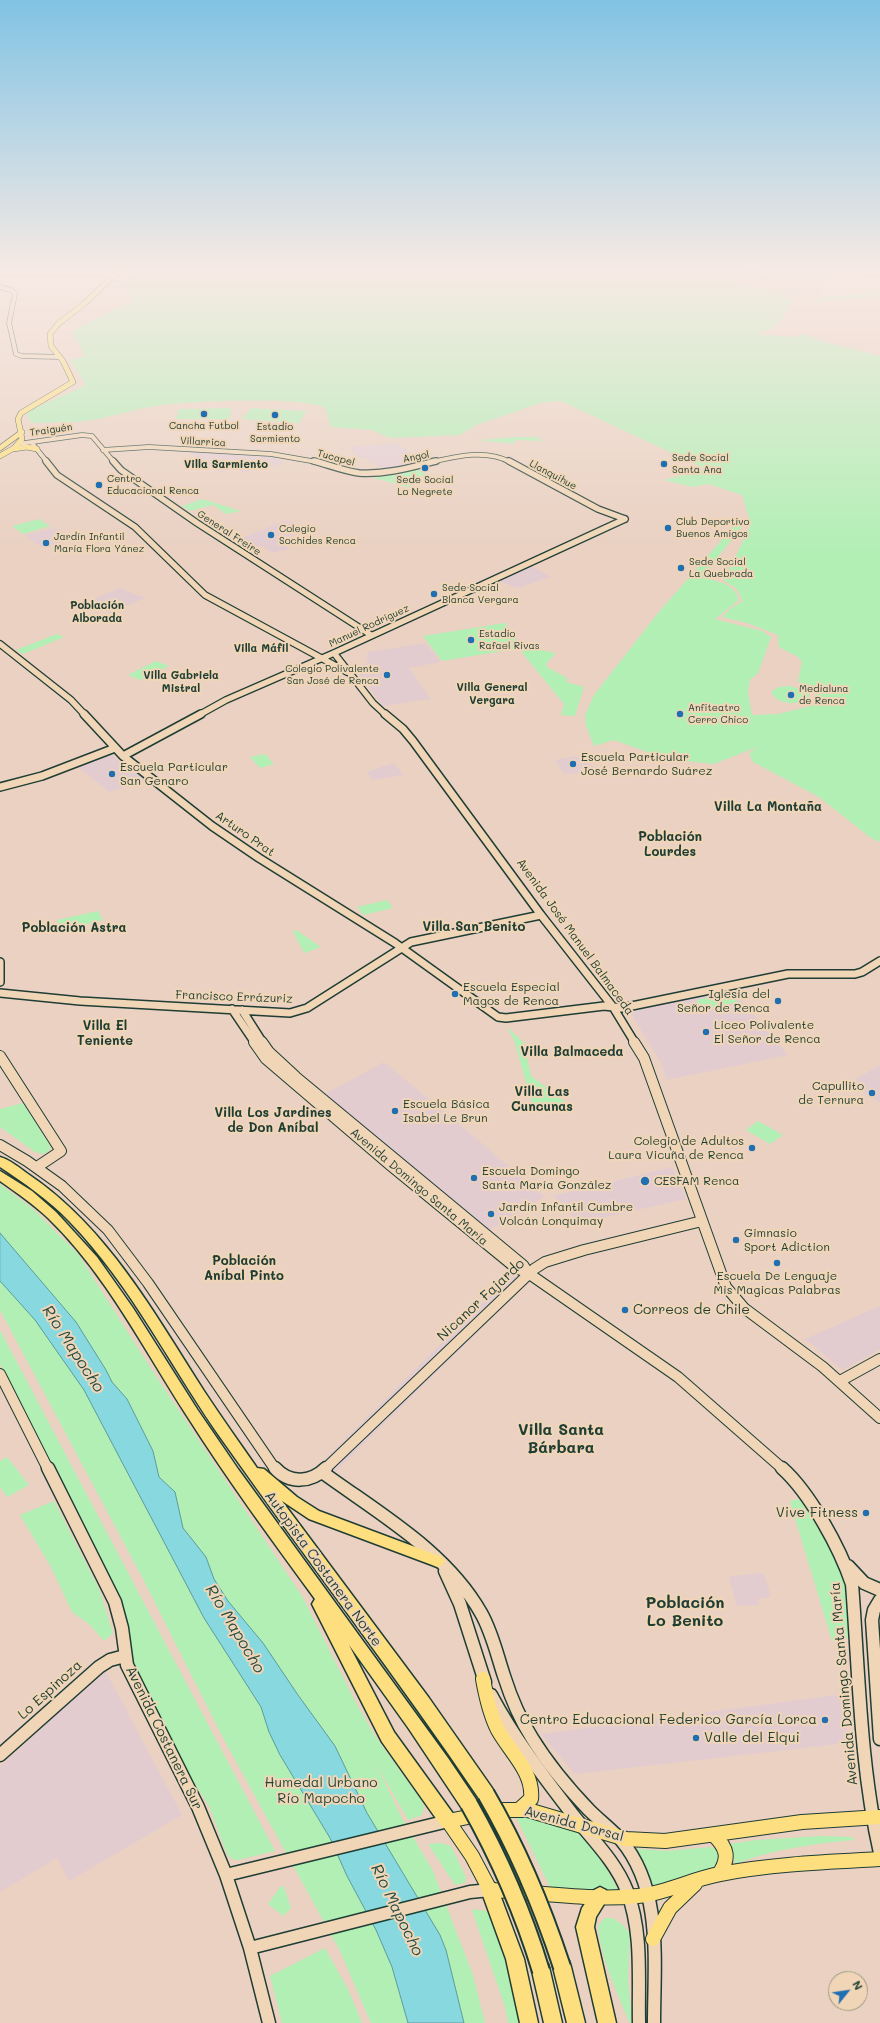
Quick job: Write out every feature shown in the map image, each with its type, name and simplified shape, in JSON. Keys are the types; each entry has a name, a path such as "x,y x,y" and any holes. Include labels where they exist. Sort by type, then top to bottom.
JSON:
{"highway":[{"name":"Autopista Costanera Norte","path":"0,1161 50,1195 78,1221 98,1243 129,1284 209,1410 237,1451 467,1765 495,1808 520,1855 536,1892 562,1967 576,2023"},
{"name":"Autopista Costanera Norte","path":"0,1175 46,1209 86,1250 123,1302 212,1443 449,1774 478,1820 502,1866 522,1914 541,1971 553,2023"},
{"path":"237,1451 270,1483 307,1511 330,1522 439,1563"},
{"path":"303,1572 358,1683 388,1737 407,1766 448,1821"},
{"path":"490,1890 515,1959 529,2023"},
{"path":"600,1896 588,1914 585,1927 607,2023"}],"main road":[{"path":"0,456 18,444 22,434 18,419 21,413 73,382 62,361"},
{"path":"0,447 22,434"},
{"path":"0,447 18,444"},
{"path":"12,449 24,447 37,449"},
{"path":"483,1680 488,1703 498,1729 533,1785 532,1799 520,1809"},
{"name":"Avenida Dorsal","path":"448,1821 489,1812 520,1809 536,1811 626,1839 665,1841 802,1822 876,1817"},
{"path":"448,1821 472,1856 490,1890 600,1896 629,1896 649,1894 719,1874 782,1866 880,1860"},
{"path":"714,1835 726,1849 728,1858 726,1866 719,1874"},
{"path":"653,1939 667,1911 698,1881"}],"street":[{"path":"22,434 32,442"},
{"name":"Traiguén","path":"18,444 87,435"},
{"name":"General Freire","path":"87,435 92,437 117,467 197,523 371,636"},
{"name":"Avenida José Manuel Balmaceda","path":"32,442 57,475 135,527 205,595 351,675"},
{"name":"Villarrica","path":"103,450 134,447 302,458"},
{"name":"Angol","path":"366,473 384,472 470,456"},
{"name":"Llanquihue","path":"470,456 493,456 505,459 598,509 626,519"},
{"name":"Tucapel","path":"302,458 349,472 366,473"},
{"name":"Manuel Rodríguez","path":"123,756 226,700 321,659 626,519"},
{"name":"Arturo Prat","path":"0,644 71,700 123,756 241,846 401,947 498,1017 506,1018 604,1006 613,1007"},
{"name":"Avenida José Manuel Balmaceda","path":"334,653 338,656 373,703 403,729 413,741 541,915 613,1007 644,1058 726,1287 744,1308 840,1381 880,1418"},
{"path":"0,787 42,776 115,748"},
{"name":"Francisco Errázuriz","path":"4,994 87,1002 232,1009 285,1014 304,1010 411,942 541,915"},
{"path":"613,1007 622,1008 788,974 855,974 880,961"},
{"path":"0,962 0,982 4,994"},
{"name":"Avenida Domingo Santa María","path":"232,1009 258,1050 266,1059 498,1249"},
{"name":"Avenida Domingo Santa María","path":"242,1010 270,1052 291,1072 498,1249 518,1269 528,1273 678,1377 776,1463 801,1489 844,1561 853,1591 862,1726 880,1853"},
{"path":"0,1056 61,1152 37,1167"},
{"path":"0,1145 37,1167 78,1199 114,1237 148,1283 278,1473 287,1479 298,1481 311,1478 322,1472 403,1532 465,1588 479,1610 493,1641 515,1706 538,1746 588,1809 616,1836 637,1866 649,1894 653,1919 654,2023"},
{"name":"Nicanor Fajardo","path":"322,1472 528,1273 542,1264 584,1250 702,1221"},
{"path":"840,1381 880,1358"},
{"name":"Avenida Costanera Sur","path":"0,1374 107,1585 122,1628 125,1656 130,1674 198,1807 226,1875 250,1948 269,2023"},
{"path":"844,1561 864,1583 880,1590"},
{"path":"439,1563 451,1581 459,1600 483,1680 514,1734 612,1865 629,1896 637,1943 639,2023"},
{"path":"880,1600 874,1610 872,1625 880,1739"},
{"name":"Lo Espinoza","path":"0,1755 99,1667 110,1660 125,1656"},
{"name":"Avenida Dorsal","path":"226,1875 272,1862 448,1821"},
{"path":"250,1948 470,1892 490,1890"}],"shaded area":[{"path":"397,443 425,462 385,470 367,459 358,458 349,447"},
{"path":"187,451 276,457 285,463 242,473 236,469 219,472"},
{"name":"Colegio Sochides Renca","path":"286,520 309,530 277,540 289,549 273,553 261,545 249,549 237,540"},
{"name":"Jardín Infantil María Flora Yánez","path":"55,528 70,538 43,548 24,535"},
{"path":"531,566 551,577 518,588 496,580"},
{"path":"120,588 145,598 110,613 85,603"},
{"name":"Colegio Polivalente San José de Renca","path":"425,643 441,662 409,668 431,699 383,706 353,666 369,663 366,658 368,652"},
{"name":"Escuela Particular San Genaro","path":"111,754 147,781 109,792 77,766"},
{"name":"Escuela Particular José Bernardo Suárez","path":"576,756 596,768 598,771 564,774 555,760"},
{"path":"393,763 404,775 372,780 367,772"},
{"name":"Liceo Polivalente El Señor de Renca","path":"732,990 788,1055 667,1080 661,1063 629,1010"},
{"path":"384,1062 544,1197 489,1230 325,1094"},
{"name":"Capullito de Ternura","path":"880,1065 880,1103 849,1083"},
{"name":"CESFAM Renca","path":"672,1167 686,1199 579,1223 553,1196"},
{"path":"518,1267 529,1282 332,1475 318,1466"},
{"path":"880,1306 880,1349 843,1370 805,1339"},
{"path":"764,1573 771,1597 758,1599 759,1605 737,1606 729,1576"},
{"path":"106,1672 182,1815 69,1881 57,1858 0,1892 0,1767 63,1708"},
{"name":"Valle del Elqui","path":"845,1694 848,1743 575,1774 541,1734"}],"green space":[{"path":"71,361 880,361 880,842 871,838 819,797 753,762 749,753 757,747 714,764 667,759 614,740 594,746 586,726 585,715 594,695 658,613 733,527 743,525 702,577 729,586 733,589 739,600 715,619 762,631 771,637 758,673 750,680 748,692 752,715 778,714 819,704 816,694 798,681 802,662 798,657 779,647 778,635 747,623 722,617 730,609 743,601 736,588 724,581 751,524 742,495 708,484 692,487 664,480 706,469 561,401 544,402 476,425 460,435 390,438 372,430 331,427 325,408 312,404 293,402 216,401 170,404 148,407 90,420 31,423 26,412 84,386 85,383"},
{"name":"Cancha Futbol","path":"231,408 230,419 176,419 179,409"},
{"name":"Estadio Sarmiento","path":"251,408 307,411 299,423 242,419"},
{"path":"537,437 543,441 515,440 514,444 477,440"},
{"path":"416,468 427,475 403,480 411,486 407,487 367,476"},
{"path":"203,499 241,511 226,514 213,505 190,511 182,506"},
{"path":"39,519 50,526 23,534 12,526"},
{"name":"Estadio Rafael Rivas","path":"505,623 521,648 442,661 423,636"},
{"path":"57,634 64,637 23,654 16,650"},
{"path":"530,648 556,653 546,664 547,667 567,678 566,682 584,687 575,716 561,715 564,704 522,651"},
{"path":"156,661 169,666 140,680 128,675"},
{"name":"Medialuna de Renca","path":"790,686 806,691 810,696 809,699 789,703 775,698 772,694 772,691 779,687"},
{"path":"265,754 274,764 260,768 250,757"},
{"path":"387,900 393,908 363,915 357,907"},
{"path":"98,911 103,920 62,930 57,920"},
{"path":"296,930 321,947 304,953 293,931"},
{"path":"730,993 738,1002 704,1010 696,1000"},
{"path":"506,1026 524,1043 531,1076 569,1105 534,1110 514,1040"},
{"path":"23,1103 51,1147 48,1152 42,1154 35,1152 0,1127 0,1109"},
{"path":"758,1121 783,1135 770,1144 746,1130"},
{"name":"Humedal Urbano Río Mapocho","path":"0,1184 33,1209 78,1254 154,1373 302,1596 355,1701 375,1736 419,1797 424,1806 422,1815 408,1820 375,1762 402,1818 433,1871 473,1975 485,2023 371,2023 340,1951 223,1738 142,1577 0,1310"},
{"path":"0,1330 275,1851 238,1860 232,1859 227,1854 209,1806 184,1767 133,1667 123,1611 108,1574 0,1364"},
{"path":"7,1457 29,1485 7,1497 0,1487 0,1461"},
{"path":"796,1499 800,1500 843,1567 848,1582 849,1638 832,1641 790,1502"},
{"path":"54,1501 99,1589 113,1633 104,1641 89,1624 72,1612 51,1567 20,1515"},
{"path":"515,1815 574,1830 590,1845 619,1892 550,1887"},
{"path":"819,1836 853,1837 853,1840 823,1843 764,1854 735,1864 732,1849 729,1844 756,1840"},
{"path":"441,1843 451,1846 466,1877 465,1883 455,1885 428,1844"},
{"path":"710,1847 718,1850 723,1859 718,1865 690,1878 650,1889 629,1848 665,1851"},
{"path":"281,1886 284,1887 291,1908 283,1916 268,1904"},
{"path":"472,1910 487,1912 493,1919 508,1964 521,2023 508,2023 505,2007"},
{"path":"604,1918 613,1918 623,1925 630,1934 628,1977 632,2023 630,2023 615,1988 602,1951 598,1926"},
{"path":"325,1948 348,1989 362,2023 282,2023 270,1976"}],"water":[{"name":"Río Mapocho","path":"0,1233 76,1322 112,1382 127,1399 153,1451 159,1477 175,1492 183,1528 206,1557 214,1579 228,1601 263,1643 335,1746 367,1813 440,1935 446,1950 464,2023 408,2023 392,1967 376,1930 347,1876 330,1838 280,1755 269,1732 261,1707 204,1618 84,1390 35,1320 0,1281"}],"place":[{"name":"Cancha Futbol","path":"204,414"},
{"name":"Estadio Sarmiento","path":"275,415"},
{"name":"Sede Social Santa Ana","path":"664,464"},
{"name":"Sede Social Lo Negrete","path":"425,468"},
{"name":"Centro Educacional Renca","path":"99,485"},
{"name":"Club Deportivo Buenos Amigos","path":"668,528"},
{"name":"Colegio Sochides Renca","path":"271,535"},
{"name":"Jardín Infantil María Flora Yánez","path":"46,543"},
{"name":"Sede Social La Quebrada","path":"681,568"},
{"name":"Sede Social Blanca Vergara","path":"434,594"},
{"name":"Estadio Rafael Rivas","path":"471,640"},
{"name":"Colegio Polivalente San José de Renca","path":"387,675"},
{"name":"Medialuna de Renca","path":"791,695"},
{"name":"Anfiteatro Cerro Chico","path":"680,714"},
{"name":"Escuela Particular José Bernardo Suárez","path":"573,764"},
{"name":"Escuela Particular San Genaro","path":"112,774"},
{"name":"Escuela Especial Magos de Renca","path":"455,994"},
{"name":"Iglesia del Señor de Renca","path":"778,1001"},
{"name":"Liceo Polivalente El Señor de Renca","path":"706,1032"},
{"name":"Capullito de Ternura","path":"872,1093"},
{"name":"Escuela Básica Isabel Le Brun","path":"395,1111"},
{"name":"Colegio de Adultos Laura Vicuña de Renca","path":"752,1148"},
{"name":"Escuela Domingo Santa María González","path":"474,1178"},
{"name":"CESFAM Renca","path":"645,1181"},
{"name":"Jardín Infantil Cumbre Volcán Lonquimay","path":"491,1214"},
{"name":"Gimnasio Sport Adiction","path":"736,1240"},
{"name":"Escuela De Lenguaje Mis Magicas Palabras","path":"777,1263"},
{"name":"Correos de Chile","path":"625,1310"},
{"name":"Vive Fitness","path":"866,1513"},
{"name":"Centro Educacional Federico García Lorca","path":"825,1720"},
{"name":"Valle del Elqui","path":"696,1738"}],"district":[{"name":"Villa Sarmiento","path":"226,465"},
{"name":"Población Alborada","path":"97,612"},
{"name":"Villa Máfil","path":"261,649"},
{"name":"Villa Gabriela Mistral","path":"181,682"},
{"name":"Villa General Vergara","path":"492,694"},
{"name":"Villa La Montaña","path":"768,807"},
{"name":"Población Lourdes","path":"670,844"},
{"name":"Villa San Benito","path":"474,927"},
{"name":"Población Astra","path":"74,928"},
{"name":"Villa El Teniente","path":"105,1034"},
{"name":"Villa Balmaceda","path":"572,1052"},
{"name":"Villa Las Cuncunas","path":"542,1100"},
{"name":"Villa Los Jardines de Don Aníbal","path":"273,1120"},
{"name":"Población Aníbal Pinto","path":"244,1268"},
{"name":"Villa Santa Bárbara","path":"561,1439"},
{"name":"Población Lo Benito","path":"685,1612"}]}
